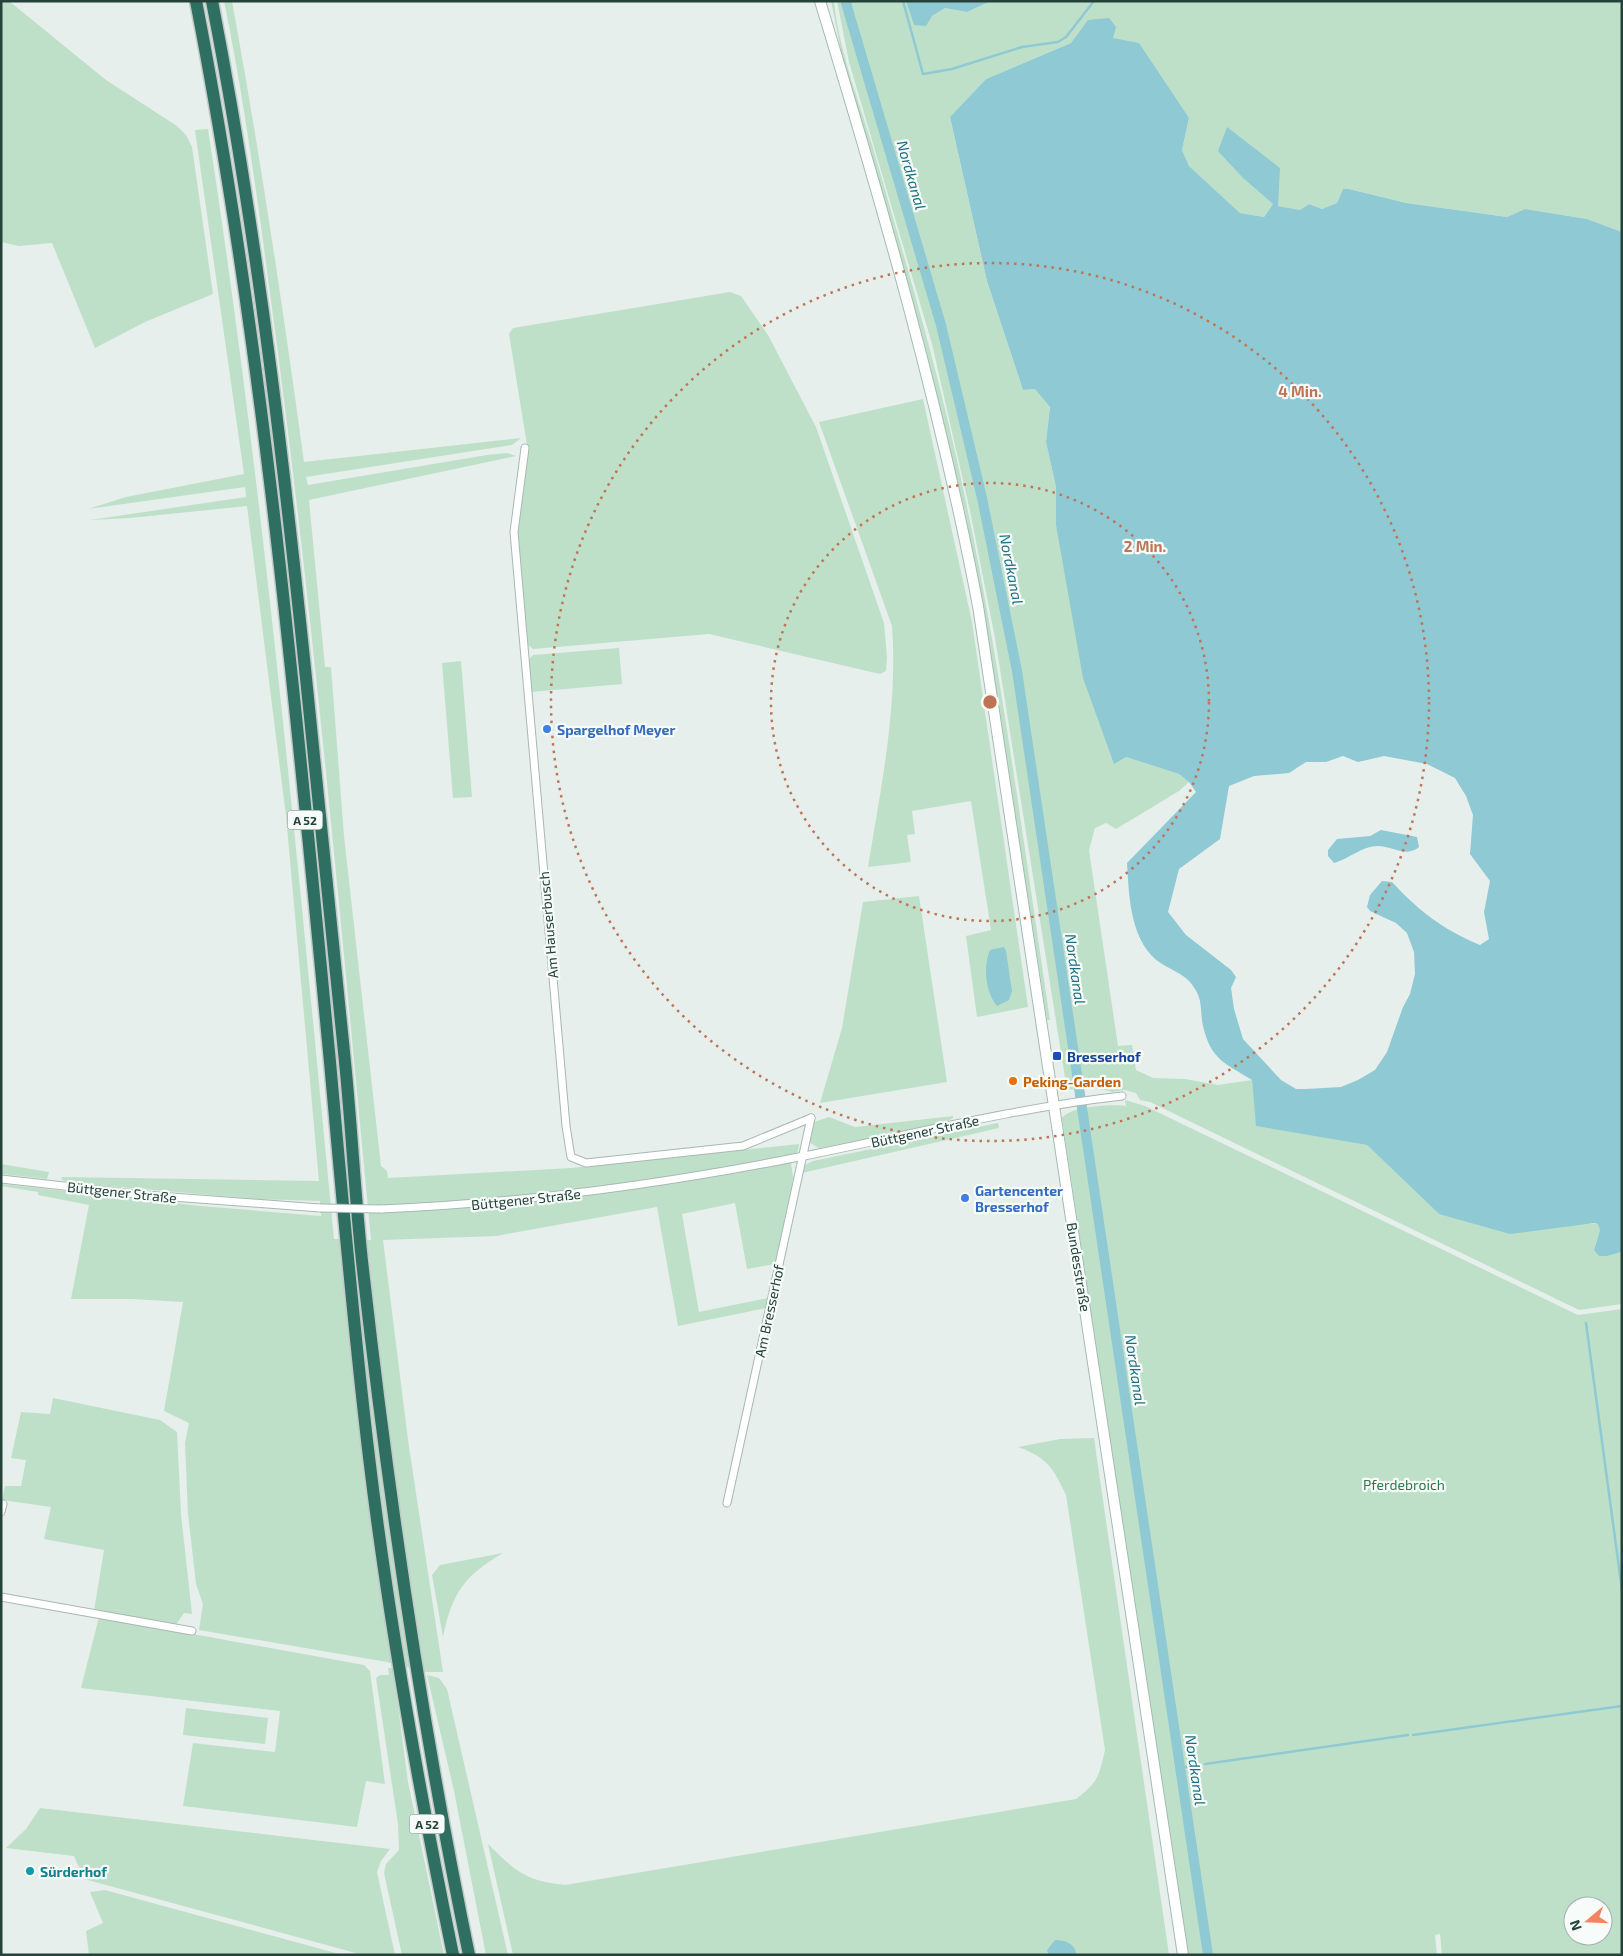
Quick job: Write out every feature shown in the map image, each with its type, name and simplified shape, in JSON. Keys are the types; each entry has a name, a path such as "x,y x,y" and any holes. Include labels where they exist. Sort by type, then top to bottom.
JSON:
{"highway":[{"name":"A 52","path":"196,1 243,277 289,647 347,1266 370,1462 395,1640 453,1955"},
{"name":"A 52","path":"212,1 251,226 279,422 304,646 344,1053 362,1263 385,1457 433,1775 469,1955"}],"main road":[{"path":"820,1 828,27"},
{"path":"826,1 828,27"},
{"name":"Bundesstraße","path":"828,27 906,294 961,521 993,698 1049,1106 1104,1428 1183,1955"}],"street":[{"name":"Am Hauserbusch","path":"526,448 514,532 566,1126 571,1157 586,1163 743,1146 811,1118"},
{"name":"Büttgener Straße","path":"1,1179 145,1196 320,1208 381,1209 459,1205 578,1194 802,1157 1049,1106 1122,1096"},
{"name":"Am Bresserhof","path":"727,1504 811,1118"},
{"path":"1,1512 3,1504"},
{"path":"1,1597 192,1631"}],"green space":[{"path":"1,1 9,1 106,80 177,126 186,135 192,147 213,294 145,322 95,348 52,243 19,246 1,242"},
{"path":"224,1 232,1 242,58 271,231 304,462 521,438 512,445 306,477 308,485 487,455 507,453 516,456 309,500 325,667 331,667 344,836 381,1166 387,1171 388,1178 571,1168 799,1144 798,1151 791,1163 793,1177 791,1192 775,1264 747,1269 735,1203 682,1214 699,1312 768,1298 766,1308 678,1326 657,1207 496,1236 383,1240 408,1440 443,1672 427,1672 387,1662 199,1630 203,1604 196,1584 188,1514 185,1443 189,1423 164,1411 183,1302 132,1299 71,1299 89,1205 38,1195 38,1192 1,1186 1,1184 201,1206 321,1216 320,1201 256,1199 74,1183 62,1180 61,1177 319,1181 286,816 247,506 130,518 90,520 246,497 245,487 88,509 126,497 244,474 195,130 208,129 247,406 279,683 334,1239 371,1240 329,800 293,471 255,180"},
{"path":"831,1 834,1 845,57 873,148 940,387 965,495 993,644 1050,1020 1047,1020 988,638 965,512 925,346 844,65"},
{"path":"837,1 906,1 914,24 945,8 967,12 991,1 1622,1 1622,232 1587,219 1525,209 1507,217 1406,203 1349,189 1343,189 1337,203 1322,209 1309,204 1300,210 1278,206 1243,178 1273,204 1264,217 1240,213 1189,166 1182,150 1189,118 1113,38 1089,20 1071,43 986,79 950,117 987,281 1023,390 1035,389 1050,406 1046,442 1056,487 1056,525 1126,757 1179,774 1189,782 1179,791 1116,829 1106,823 1095,828 1089,850 1118,1046 1132,1045 1136,1070 1153,1078 1185,1079 1218,1085 1252,1080 1257,1126 1367,1145 1439,1214 1599,1224 1600,1230 1594,1250 1607,1256 1622,1252 1622,1304 1579,1310 1150,1102 1140,1100 1136,1093 1124,1090 1113,1092 1090,1087 1067,1090 995,638 970,511 932,344 849,62"},
{"path":"730,292 741,296 768,335 816,427 884,623 887,657 886,671 880,674 709,634 533,649 527,644 517,532 528,451 509,334 513,328"},
{"path":"923,399 972,622 1028,1007 977,1017 966,936 991,930 971,801 912,811 915,834 907,835 911,862 868,867 883,777 893,687 892,626 819,422"},
{"path":"619,648 622,684 531,692 528,661 533,655"},
{"path":"461,661 472,797 453,798 442,663"},
{"path":"919,896 947,1082 820,1103 842,1028 863,902"},
{"name":"Pferdebroich","path":"1125,1100 1145,1106 1578,1315 1622,1309 1622,1955 1442,1955 1440,1934 1435,1935 1437,1955 1187,1955 1062,1118 1083,1108 1111,1105 1126,1106"},
{"path":"953,1116 953,1118 943,1124 819,1148 809,1142 814,1122 829,1117 855,1127"},
{"path":"998,1123 999,1128 802,1173 803,1166 813,1161"},
{"path":"1,1164 49,1172 47,1179 1,1174"},
{"path":"53,1398 160,1420 177,1432 181,1514 192,1614 184,1613 175,1626 94,1611 104,1550 44,1539 51,1507 2,1500 5,1486 21,1486 26,1460 11,1458 21,1412 50,1414"},
{"path":"1094,1438 1169,1955 1076,1955 1047,1950 1048,1955 513,1955 488,1844 506,1862 531,1878 565,1885 1076,1799 1083,1793 1096,1778 1105,1750 1066,1495 1053,1471 1043,1460 1018,1447 1060,1439"},
{"path":"503,1553 478,1570 462,1587 451,1609 443,1637 432,1575 440,1565"},
{"path":"99,1617 364,1665 370,1671 385,1784 366,1781 357,1827 183,1806 193,1743 275,1752 280,1711 81,1688"},
{"path":"388,1668 393,1668 408,1782 444,1955 402,1955 384,1873 386,1864 399,1850 398,1824 376,1678 380,1675 389,1675"},
{"path":"427,1675 439,1678 447,1689 508,1955 486,1955 454,1791"},
{"path":"186,1708 268,1718 265,1744 183,1735"},
{"path":"40,1808 390,1849 381,1861 377,1872 395,1955 363,1955 84,1879 74,1856 6,1848 26,1829"},
{"path":"105,1890 343,1955 89,1955 86,1931 103,1923 90,1892"}],"water":[{"path":"906,1 991,1 967,12 945,8 932,16 926,26 914,25"},
{"path":"1109,18 1116,27 1113,38 1139,43 1189,118 1182,150 1189,166 1240,213 1264,217 1273,204 1243,178 1218,151 1227,127 1280,168 1278,206 1300,210 1309,204 1322,209 1337,203 1343,189 1349,189 1406,203 1507,217 1525,209 1587,219 1622,232 1622,1252 1599,1256 1594,1250 1600,1230 1598,1224 1594,1223 1510,1234 1439,1214 1367,1145 1256,1126 1252,1080 1215,1054 1206,1037 1198,993 1184,977 1151,955 1137,932 1133,918 1127,863 1196,792 1189,782 1179,774 1126,757 1114,764 1083,678 1056,525 1056,487 1046,442 1050,407 1035,389 1023,390 987,281 950,117 986,79 1071,43 1088,20","holes":["1343,756 1358,762 1384,756 1427,764 1455,778 1466,796 1473,815 1470,854 1490,881 1484,912 1489,939 1480,945 1466,939 1432,918 1392,882 1382,881 1370,895 1367,907 1370,911 1396,923 1407,933 1414,952 1415,974 1410,994 1403,1007 1387,1052 1375,1070 1341,1087 1296,1089 1281,1080 1243,1039 1234,1009 1231,988 1236,977 1231,970 1186,935 1168,912 1179,869 1220,839 1229,786 1254,776 1289,773 1306,762 1326,762"]},
{"path":"1381,830 1417,837 1419,847 1404,852 1383,846 1372,847 1361,850 1334,863 1328,856 1328,850 1337,839 1370,836"},
{"path":"1004,947 1012,991 1009,1000 997,1006 990,994 986,979 986,964 990,950"},
{"path":"1055,1940 1072,1945 1076,1955 1048,1955 1047,1950"}],"waterway":[{"name":"Nordkanal","path":"846,3 853,1"},
{"path":"903,1 923,74 952,69 1022,47 1058,42 1066,37 1094,1"},
{"name":"Nordkanal","path":"846,3 941,325 982,498 1017,671 1208,1955"},
{"path":"1586,1323 1622,1590"},
{"path":"1413,1735 1622,1706"},
{"path":"1205,1764 1408,1735"},
{"path":"1180,1768 1194,1766"}],"place":[{"name":"Spargelhof Meyer","path":"547,729"},
{"name":"Bresserhof","path":"1057,1056"},
{"name":"Peking-Garden","path":"1013,1081"},
{"name":"Gartencenter Bresserhof","path":"965,1198"},
{"name":"Sürderhof","path":"30,1871"}]}
